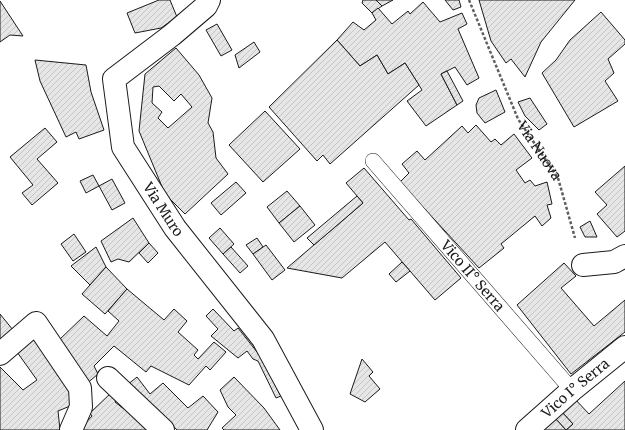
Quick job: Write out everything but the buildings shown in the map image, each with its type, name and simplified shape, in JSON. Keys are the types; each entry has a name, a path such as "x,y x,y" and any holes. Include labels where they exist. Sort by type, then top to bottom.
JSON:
{"street":[{"name":"Via Muro","path":"209,0 206,6 172,35 114,79 123,147 175,228 263,339 293,399 312,430"},
{"path":"583,266 614,262 625,256"},
{"path":"0,354 36,323 80,388 81,407 71,430"},
{"name":"Vico I° Serra","path":"526,430 625,347"},
{"path":"108,378 163,430"}],"lane":[{"name":"Vico II° Serra","path":"373,161 572,390"}],"path":[{"name":"Via Nuova","path":"470,0 518,119 558,178 583,266"}]}
